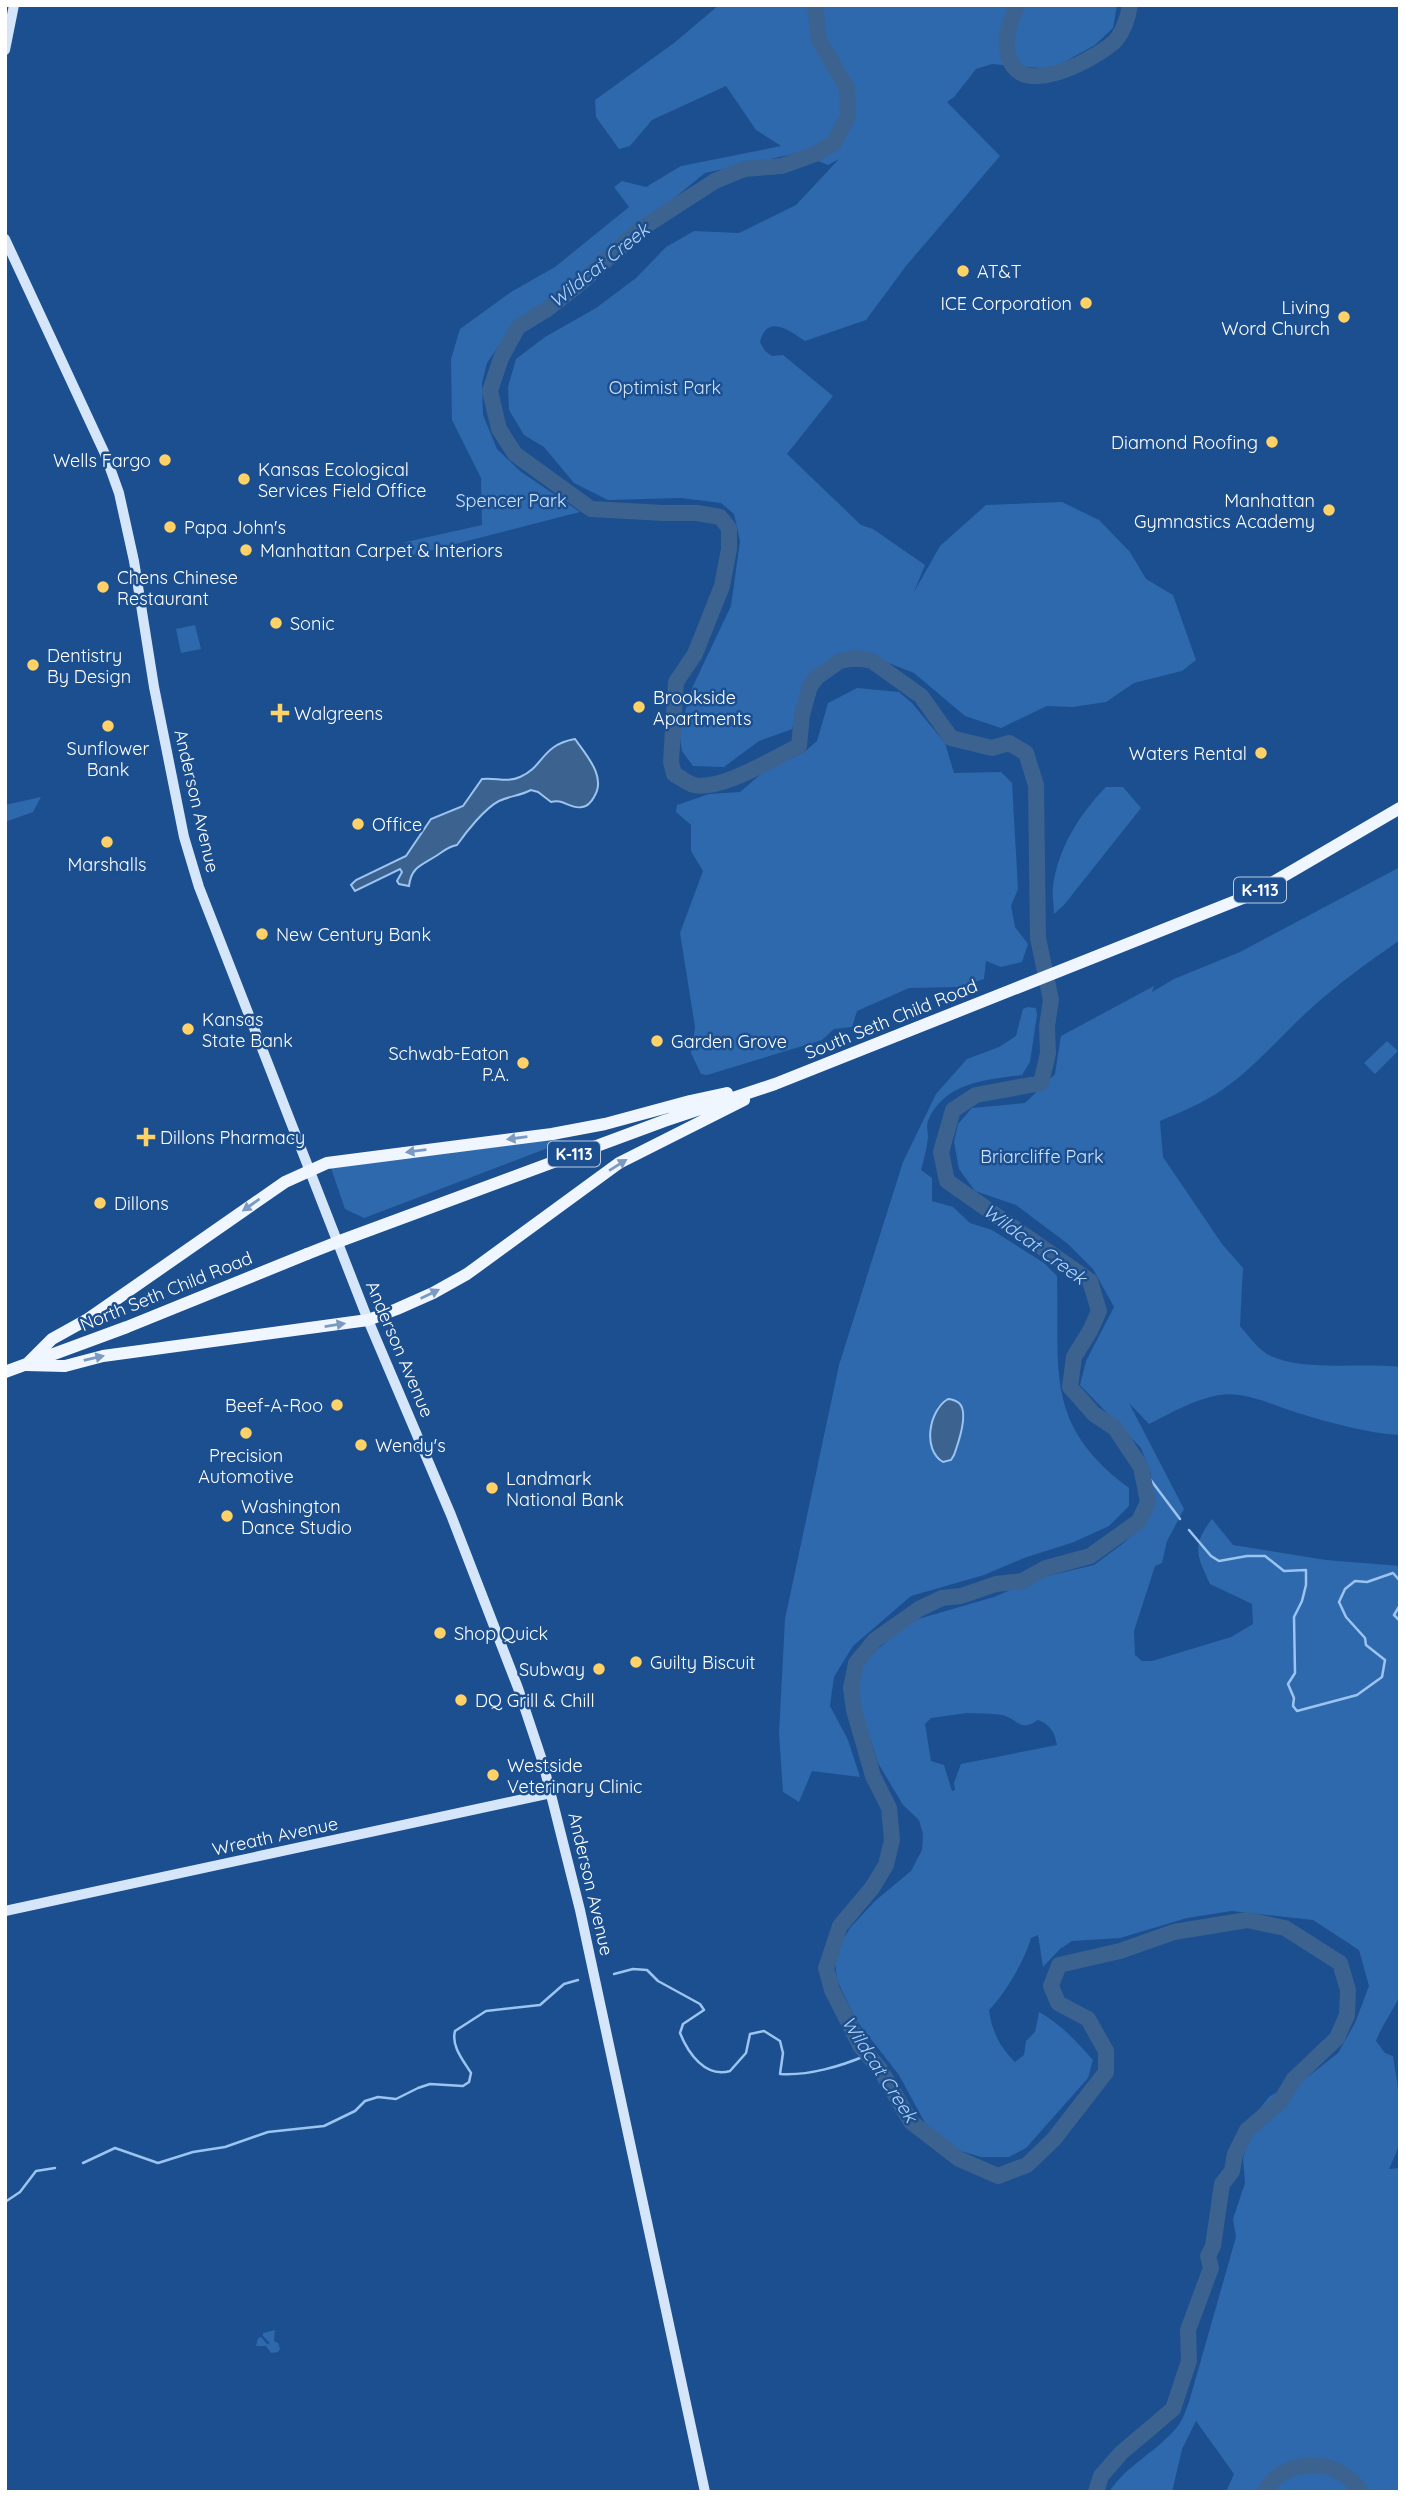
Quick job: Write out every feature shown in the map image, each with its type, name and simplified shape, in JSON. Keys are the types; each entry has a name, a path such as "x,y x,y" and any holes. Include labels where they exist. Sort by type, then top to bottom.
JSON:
{"main road":[{"path":"5,50 14,5"},
{"name":"Anderson Avenue","path":"5,239 105,454 119,493 134,561 153,687 191,862 368,1320 451,1516 525,1707 551,1793 617,2078 705,2492"},
{"name":"South Seth Child Road","path":"340,1241 664,1121 775,1084 1253,894 1400,808"},
{"path":"26,1365 52,1339 88,1319 285,1182 327,1163 552,1134 775,1084"},
{"path":"26,1365 65,1366 103,1356 368,1320 433,1293 467,1274 619,1164 775,1084"},
{"name":"North Seth Child Road","path":"5,1372 340,1241"},
{"name":"Wreath Avenue","path":"5,1911 551,1793"}],"green space":[{"path":"719,5 1117,5 1113,28 1095,45 1052,69 992,64 976,69 947,102 1000,156 906,266 866,320 805,341 786,329 773,326 763,333 760,342 765,351 772,356 783,355 833,396 787,454 861,525 873,529 925,565 914,592 940,546 986,505 1062,502 1099,520 1130,552 1146,579 1173,595 1196,660 1182,671 1134,683 1106,702 1073,707 1047,706 1001,728 965,716 914,673 863,653 835,657 806,681 792,729 759,741 724,767 693,766 682,751 679,731 693,686 731,606 740,541 734,514 721,503 681,498 608,500 574,483 544,447 524,435 509,410 508,387 516,359 545,337 596,308 636,278 666,247 694,231 739,233 796,205 839,159 828,165 798,153 705,173 657,212 632,228 585,271 517,323 487,363 482,383 483,415 497,449 520,471 580,512 409,556 406,542 482,525 481,478 452,420 451,359 460,329 511,292 555,267 629,207 614,187 622,181 646,187 681,166 781,146 756,130 726,86 652,120 630,146 619,149 596,117 595,100 674,43"},
{"path":"195,625 201,649 181,653 176,629"},
{"path":"857,688 899,692 912,703 945,743 954,773 1001,772 1012,783 1018,889 1011,906 1015,927 1028,944 1022,962 1001,967 986,961 984,979 958,987 909,988 857,1011 852,1027 834,1029 822,1040 707,1075 701,1074 691,1053 695,1027 680,933 703,871 691,851 691,825 676,812 677,805 709,794 740,792 767,769 803,753 817,741 828,703"},
{"path":"1106,787 1123,787 1141,808 1054,914 1053,887 1059,859 1079,820"},
{"path":"41,797 33,812 5,822 5,805"},
{"name":"Briarcliffe Park","path":"1400,867 1400,940 1328,993 1234,1081 1207,1099 1160,1121 1163,1157 1222,1244 1243,1268 1240,1326 1262,1350 1285,1361 1317,1365 1400,1367 1400,1435 1336,1424 1239,1395 1219,1395 1201,1400 1149,1424 1129,1403 1184,1509 1167,1541 1162,1563 1155,1566 1134,1631 1135,1655 1142,1661 1152,1661 1231,1637 1253,1624 1252,1604 1210,1584 1202,1566 1199,1544 1212,1519 1233,1545 1326,1560 1400,1566 1400,1995 1376,2041 1385,2053 1393,2056 1401,2118 1399,2142 1389,2169 1400,2168 1400,2492 1226,2492 1234,2474 1196,2421 1182,2449 1172,2492 1109,2492 1125,2473 1173,2432 1183,2418 1236,2237 1233,2219 1245,2183 1243,2158 1256,2113 1270,2096 1309,2076 1338,2053 1355,2023 1369,1986 1359,1950 1313,1920 1232,1911 1187,1918 1120,1938 1072,1941 1043,1967 1038,1935 1031,1938 1014,1976 989,2010 998,2039 1015,2062 1024,2055 1026,2041 1035,2032 1039,2012 1062,2028 1093,2060 1088,2078 1026,2148 1009,2157 981,2157 957,2150 925,2123 899,2075 856,2020 837,1980 835,1962 839,1947 850,1928 875,1901 911,1871 922,1850 923,1834 919,1820 903,1805 878,1763 867,1728 864,1728 855,1706 863,1666 873,1653 911,1621 994,1597 1039,1578 1094,1565 1143,1526 1152,1498 1151,1474 1141,1448 1080,1385 1086,1361 1114,1307 1093,1269 1068,1244 1016,1205 975,1191 959,1169 954,1142 958,1124 972,1108 1025,1103 1055,1074 1061,1036 1154,986 1152,992 1174,979 1240,952","holes":["967,1713 1002,1715 1023,1725 1038,1720 1051,1730 1057,1745 961,1764 954,1783 955,1790 952,1791 944,1765 931,1761 925,1724 931,1718"]},
{"path":"1036,1008 1037,1015 1030,1062 1022,1075 981,1081 944,1098 928,1121 928,1141 921,1170 932,1178 932,1201 953,1207 970,1223 992,1230 1044,1263 1057,1276 1058,1368 1069,1418 1082,1441 1101,1464 1129,1488 1129,1506 1109,1526 1074,1542 1024,1558 984,1575 911,1596 853,1646 834,1677 830,1706 848,1740 860,1777 812,1771 799,1802 783,1792 779,1733 785,1619 839,1365 903,1162 936,1094 967,1059 999,1047 1016,1036 1023,1009","holes":["948,1399 958,1401 962,1406 956,1449 931,1425 938,1406"]},
{"path":"1387,1041 1398,1051 1375,1074 1364,1063"},
{"path":"556,1139 561,1143 364,1218 345,1209 331,1168"},
{"path":"275,2330 274,2341 278,2343 278,2352 271,2353 266,2346 256,2346 258,2338 261,2337 267,2344 270,2343 263,2333"}],"shaded area":[{"path":"575,739 597,774 597,789 587,805 574,807 551,802 531,790 503,799 482,815 457,845 418,867 409,886 397,881 402,872 400,869 355,891 351,885 356,880 406,856 431,819 463,806 482,779 510,780 520,777 534,768 555,746"},
{"path":"948,1399 954,1400 962,1407 963,1421 954,1455 951,1460 943,1462 932,1449 930,1430 936,1412"}],"waterway":[{"name":"Wildcat Creek","path":"815,5 819,40 847,88 848,116 834,143 815,154 782,166 744,169 715,181 642,228 577,286 518,327 501,358 490,391 499,429 515,454 591,509 697,513 720,517 729,528 729,549 722,586 695,654 676,682 671,762 674,774 694,785 719,783 799,746 802,715 810,686 817,677 840,661 856,658 872,661 921,696 951,738 992,748 1009,743 1026,753 1036,785 1038,938 1051,1000 1047,1026 1048,1053 1041,1083 976,1095 953,1110 941,1152 947,1181 1090,1281 1099,1311 1074,1357 1070,1387 1094,1414 1115,1428 1141,1467 1148,1502 1139,1521 1090,1556 1046,1568 1022,1581 996,1584 961,1596 942,1598 919,1609 875,1640 856,1663 851,1688 854,1710 873,1776 889,1808 892,1840 886,1865 872,1888 840,1926 826,1968 832,1990 861,2047 880,2069 911,2122 959,2159 998,2176 1027,2165 1054,2139 1106,2072 1106,2051 1088,2019 1058,2003 1051,1986 1059,1965 1120,1951 1174,1932 1247,1920 1285,1928 1340,1963 1348,1990 1347,2015 1337,2038 1294,2079 1280,2102 1247,2130 1235,2154 1232,2171 1222,2184 1213,2246 1208,2256 1211,2268 1188,2330 1189,2361 1173,2409 1121,2453 1101,2476 1096,2492"},
{"name":"Wildcat Creek","path":"1017,5 1007,37 1010,61 1017,70 1026,75 1038,76 1075,66 1109,46 1123,28 1130,5"},
{"path":"1141,1467 1180,1519"},
{"path":"1189,1530 1211,1556 1219,1561 1265,1556 1284,1571 1306,1570 1302,1601 1294,1617 1295,1673 1288,1684 1294,1698 1293,1706 1297,1711 1357,1695 1382,1677 1385,1660 1366,1645 1365,1638 1346,1617 1339,1602 1345,1589 1355,1581 1367,1582 1393,1573 1400,1581"},
{"path":"1400,1605 1394,1615 1400,1621"},
{"path":"614,1974 633,1969 647,1970 658,1981 700,2004 704,2010 683,2024 680,2033 693,2056 713,2071 730,2071 746,2053 750,2034 764,2031 780,2041 783,2053 780,2074 825,2069 867,2055"},
{"path":"83,2163 115,2148 158,2163 193,2152 225,2147 268,2132 324,2126 355,2111 365,2101 378,2097 396,2099 430,2084 463,2086 469,2082 471,2073 456,2047 455,2031 486,2011 540,2005 564,1984 578,1980"},
{"path":"5,2202 20,2192 36,2171 55,2168"},
{"name":"Wildcat Creek","path":"1264,2492 1279,2475 1301,2466 1312,2465 1334,2469 1353,2482 1361,2492"}],"place":[{"name":"AT&T","path":"963,271"},
{"name":"ICE Corporation","path":"1086,303"},
{"name":"Living Word Church","path":"1344,317"},
{"name":"Diamond Roofing","path":"1272,442"},
{"name":"Wells Fargo","path":"165,460"},
{"name":"Kansas Ecological Services Field Office","path":"244,479"},
{"name":"Manhattan Gymnastics Academy","path":"1329,510"},
{"name":"Papa John's","path":"170,527"},
{"name":"Manhattan Carpet & Interiors","path":"246,550"},
{"name":"Chens Chinese Restaurant","path":"103,587"},
{"name":"Sonic","path":"276,623"},
{"name":"Dentistry By Design","path":"33,665"},
{"name":"Brookside Apartments","path":"639,707"},
{"name":"Walgreens","path":"280,713"},
{"name":"Sunflower Bank","path":"108,726"},
{"name":"Waters Rental","path":"1261,753"},
{"name":"Office","path":"358,824"},
{"name":"Marshalls","path":"107,842"},
{"name":"New Century Bank","path":"262,934"},
{"name":"Kansas State Bank","path":"188,1029"},
{"name":"Garden Grove","path":"657,1041"},
{"name":"Schwab-Eaton P.A.","path":"523,1063"},
{"name":"Dillons Pharmacy","path":"146,1137"},
{"name":"Dillons","path":"100,1203"},
{"name":"Beef-A-Roo","path":"337,1405"},
{"name":"Precision Automotive","path":"246,1433"},
{"name":"Wendy's","path":"361,1445"},
{"name":"Landmark National Bank","path":"492,1488"},
{"name":"Washington Dance Studio","path":"227,1516"},
{"name":"Shop Quick","path":"440,1633"},
{"name":"Guilty Biscuit","path":"636,1662"},
{"name":"Subway","path":"599,1669"},
{"name":"DQ Grill & Chill","path":"461,1700"},
{"name":"Westside Veterinary Clinic","path":"493,1775"}],"park label":[{"name":"Optimist Park","path":"665,387"},
{"name":"Spencer Park","path":"511,500"}]}
